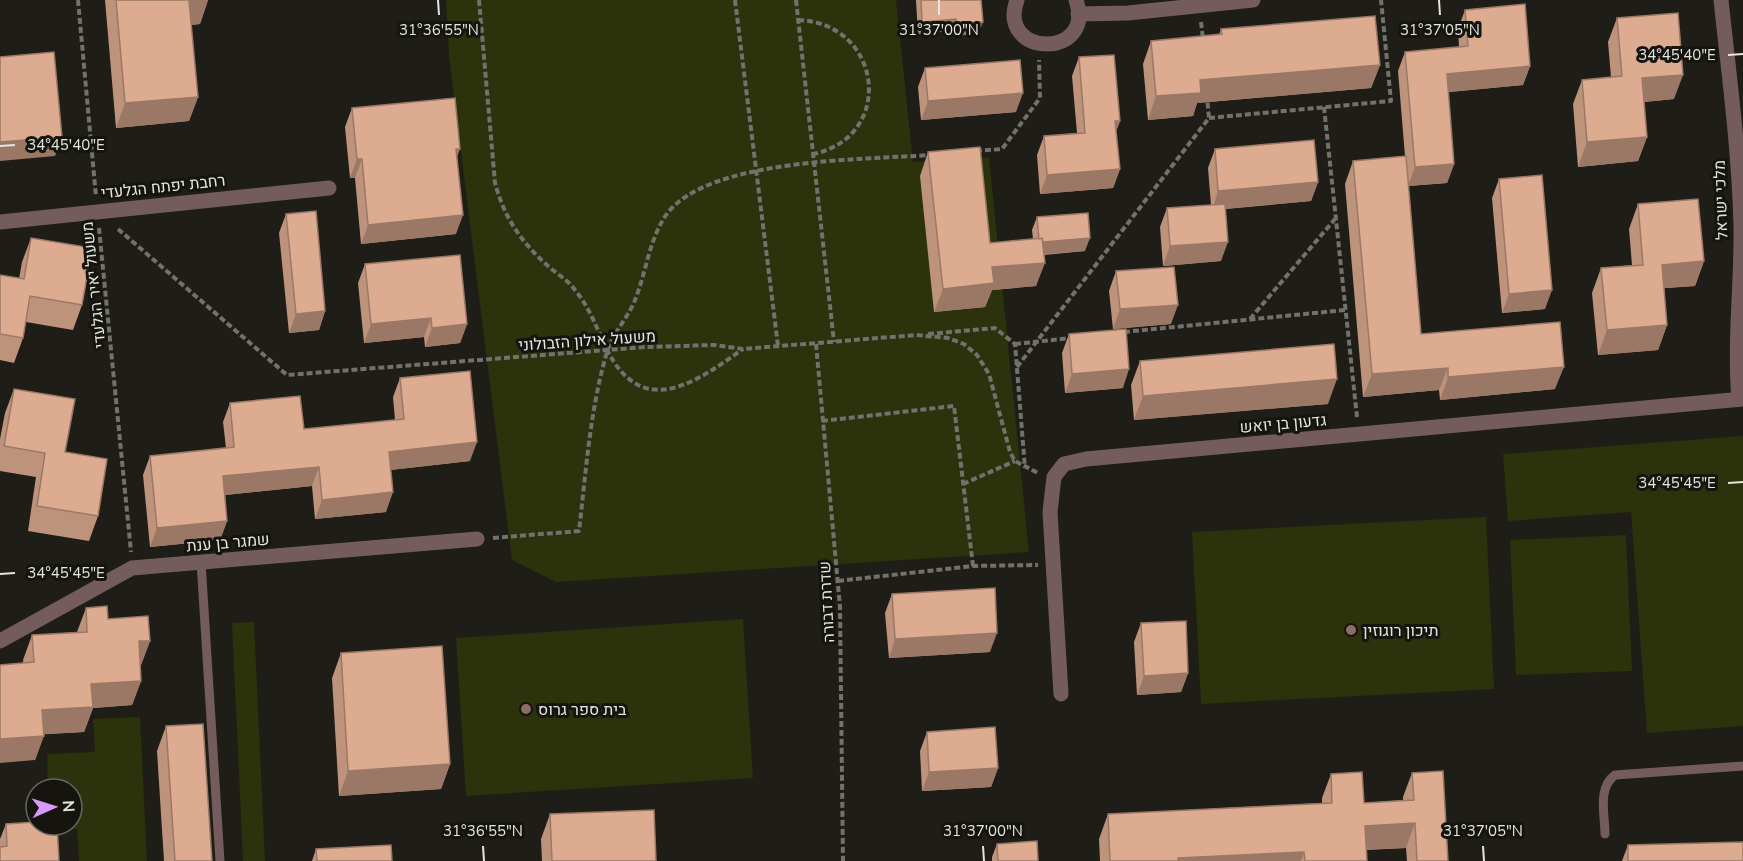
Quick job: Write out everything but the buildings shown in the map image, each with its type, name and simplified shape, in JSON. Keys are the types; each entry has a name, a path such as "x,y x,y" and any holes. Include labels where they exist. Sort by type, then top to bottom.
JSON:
{"street":[{"path":"1017,0 1014,18 1018,28 1024,36 1038,44 1054,44 1068,37 1074,29 1077,7 1128,12 1253,0"},
{"name":"מלכי ישראל","path":"1721,0 1739,172 1741,228 1736,333 1742,399"},
{"name":"רחבת יפתח הגלעדי","path":"0,222 97,210 329,188"},
{"name":"גדעון בן יואש","path":"1054,477 1057,470 1073,461 1742,399"},
{"path":"1054,477 1050,512 1061,694"},
{"name":"שמגר בן ענת","path":"0,641 132,568 477,539"}],"lane":[{"path":"201,562 220,861"},
{"path":"1605,834 1605,785 1615,775 1743,766"}],"path":[{"name":"משעול יאיר הגלעדי","path":"78,0 132,568"},
{"path":"479,0 495,183 503,212 532,251 575,288 591,313 607,350 620,372 632,383 643,388 660,390 690,382 743,350"},
{"path":"735,0 778,346"},
{"path":"796,0 834,342"},
{"path":"1209,118 1390,101 1381,0"},
{"path":"1200,5 1204,50"},
{"path":"798,20 829,26 847,37 864,62 869,83 867,104 854,131 838,145 813,154"},
{"path":"966,152 1002,149 1040,98 1038,44"},
{"path":"1017,367 1209,118 1207,95"},
{"path":"1323,107 1359,434"},
{"path":"477,539 579,531 589,442 607,350 630,312 643,280 657,230 667,214 684,198 706,186 755,171 931,154"},
{"name":"משעול אילון הזבולוני","path":"97,210 287,375 607,350 714,345 743,350 916,335 948,338 964,344 977,355 988,374 1005,440 1016,461 1026,469 1054,477"},
{"path":"1250,320 1335,219"},
{"path":"1120,333 1345,310"},
{"path":"916,335 995,328 1015,344 1026,469"},
{"path":"1015,344 1073,338"},
{"name":"שדרת דבורה","path":"816,344 838,581 843,861"},
{"path":"822,422 954,406 973,566"},
{"path":"963,484 1016,461"},
{"path":"838,581 973,566 1052,565"}],"green space":[{"path":"446,0 896,0 913,162 989,157 1029,552 556,582 512,560 449,56"},
{"path":"1743,436 1743,726 1647,733 1631,512 1508,521 1503,454"},
{"path":"1486,517 1494,689 1201,704 1192,532"},
{"path":"1626,535 1632,671 1516,675 1510,540"},
{"path":"743,619 753,778 466,796 456,638"},
{"path":"254,622 265,861 243,861 232,623"},
{"path":"140,717 147,861 79,861 78,837 84,837 84,777 48,777 47,754 95,752 93,719"}],"place":[{"name":"תיכון רוגוזין","path":"1351,630"},
{"name":"בית ספר גרוס","path":"526,709"}]}
